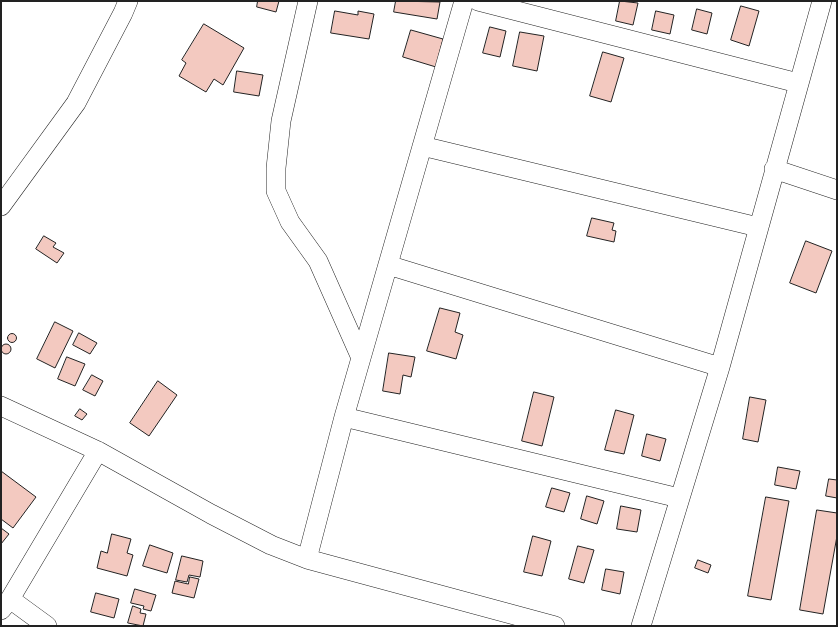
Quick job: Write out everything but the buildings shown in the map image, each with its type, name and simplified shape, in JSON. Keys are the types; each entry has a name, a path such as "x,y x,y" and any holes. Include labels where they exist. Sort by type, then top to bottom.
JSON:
{"street":[{"path":"1,206 76,103 128,1"},
{"path":"308,1 281,121 276,168 276,191 290,222 318,261 361,358"},
{"path":"307,559 344,417 464,1"},
{"path":"478,1 798,83"},
{"path":"641,626 720,367 822,1"},
{"path":"422,146 758,227"},
{"path":"774,169 837,190"},
{"path":"388,265 720,367"},
{"path":"1,406 98,450 211,514 265,542 307,559 555,626"},
{"path":"344,417 679,498"},
{"path":"47,626 6,604 98,450"}]}
